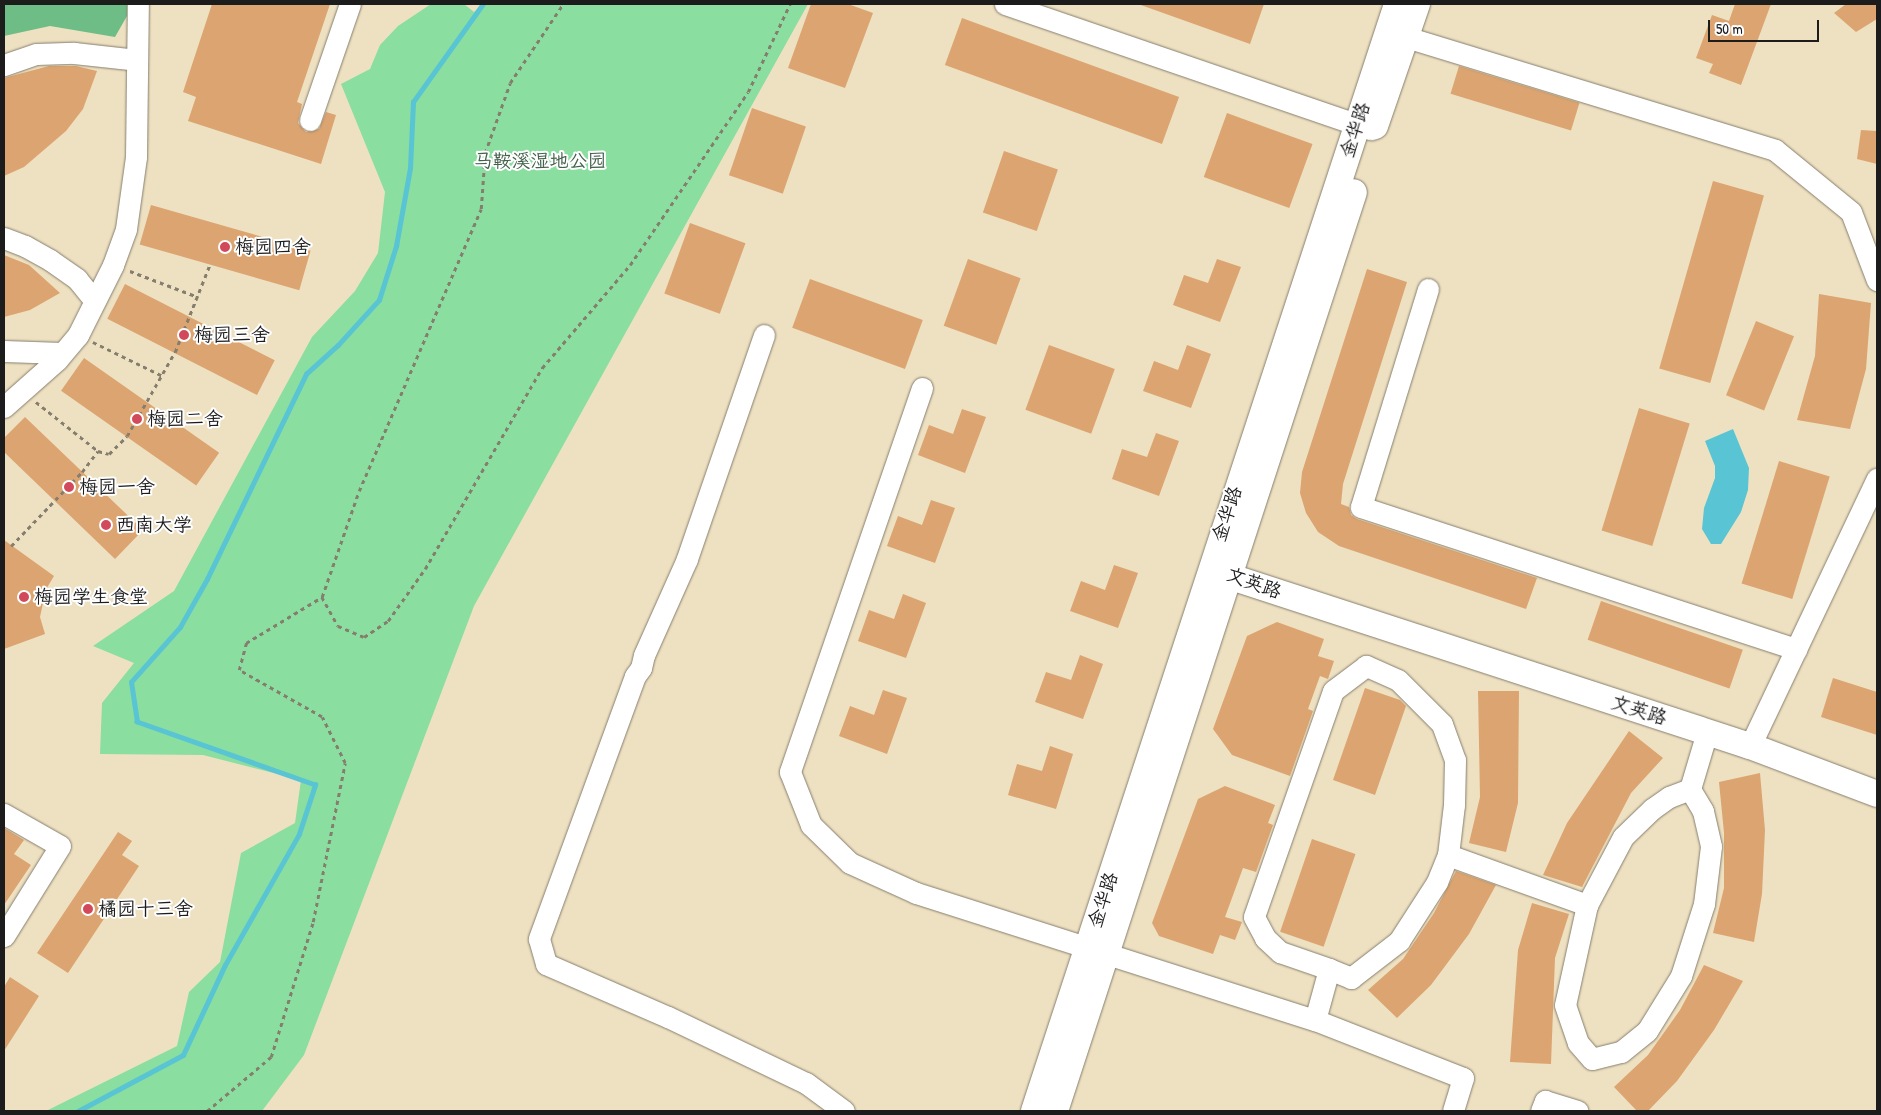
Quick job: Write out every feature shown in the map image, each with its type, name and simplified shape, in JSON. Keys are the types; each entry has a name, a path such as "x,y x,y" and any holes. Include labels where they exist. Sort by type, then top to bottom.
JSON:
{"main road":[{"name":"金华路","path":"1034,1111 1097,950 1223,569 1365,127 1396,4"},
{"name":"金华路","path":"1365,127 1406,37 1417,4"},
{"name":"文英路","path":"1223,569 1707,732 1754,739 1877,794"},
{"name":"文英路","path":"1223,569 1754,739 1877,775"},
{"name":"金华路","path":"1055,1111 1097,950"}],"street":[{"path":"4,407 24,392 78,335 113,264 126,229 136,157 138,4"},
{"path":"310,120 350,4"},
{"path":"1005,4 1365,127"},
{"path":"1406,37 1775,150 1851,212 1877,280"},
{"path":"4,65 45,54 74,53 137,60"},
{"path":"4,238 25,246 50,260 76,279 95,301"},
{"path":"1428,289 1361,506 1796,649"},
{"path":"764,335 687,559 644,655 641,668 634,676 539,940 546,964 668,1017 806,1083 844,1111"},
{"path":"4,351 62,353"},
{"path":"922,388 790,772 811,825 850,863 916,893 1315,1020 1463,1078 1453,1111"},
{"path":"1754,739 1877,479"},
{"path":"1366,666 1398,680 1442,724 1455,760 1454,805 1448,855 1437,882 1399,941 1351,978 1329,969 1280,952 1265,938 1254,917 1333,691 1366,666"},
{"path":"1690,789 1669,797 1652,809 1623,838 1586,905 1565,1005 1578,1043 1592,1059 1621,1052 1647,1031 1681,976 1704,904 1711,846 1703,811 1690,789 1707,732"},
{"path":"4,814 60,846 4,936"},
{"path":"1448,855 1586,905"},
{"path":"1315,1020 1329,969"},
{"path":"1541,1111 1545,1101 1577,1111"}],"path":[{"path":"207,1111 271,1057 313,922 345,763 322,717 239,670 246,643 322,597 359,492 481,209 485,153 510,83 563,4"},
{"path":"322,597 338,626 364,637 388,621 425,570 542,368 630,264 748,92 790,4"},
{"path":"113,264 198,297"},
{"path":"24,392 98,451 109,454 128,436 163,376 198,297 210,264"},
{"path":"78,335 163,376"},
{"path":"11,546 82,472 98,451"}],"green space":[{"path":"4,4 127,4 127,16 115,37 50,26 4,36"},
{"name":"马鞍溪湿地公园","path":"431,4 464,4 474,12 483,4 808,4 474,606 304,1055 262,1111 46,1111 177,1046 189,992 220,962 241,853 295,823 301,780 203,755 100,754 102,703 134,663 93,646 174,591 312,337 355,291 378,253 385,192 341,84 370,69 380,45 398,26"}],"water":[{"path":"1733,429 1749,468 1748,490 1741,512 1721,544 1711,544 1702,529 1704,508 1715,478 1715,466 1705,441"}],"building":[{"path":"212,4 330,4 297,102 302,104 298,123 306,132 319,129 326,112 336,115 321,164 188,121 196,97 183,92"},
{"path":"811,4 848,4 873,13 845,88 788,68"},
{"path":"1138,4 1264,4 1250,44"},
{"path":"1735,4 1771,4 1741,85 1709,73 1713,64 1696,58 1712,15 1729,21"},
{"path":"1846,4 1877,4 1877,19 1856,32 1834,13"},
{"path":"962,18 1179,97 1162,144 945,65"},
{"path":"49,66 76,66 97,71 83,109 66,131 24,167 4,176 4,78"},
{"path":"1459,66 1579,103 1571,131 1451,94"},
{"path":"752,108 806,127 783,194 729,175"},
{"path":"1227,113 1313,144 1289,208 1204,177"},
{"path":"1861,130 1877,131 1877,164 1857,159"},
{"path":"1004,151 1058,170 1037,231 983,212"},
{"path":"1713,181 1764,196 1710,383 1659,368"},
{"name":"梅园四舍","path":"151,205 311,251 299,290 140,244"},
{"path":"690,223 745,243 720,314 664,293"},
{"path":"4,255 29,265 60,293 30,310 4,317"},
{"path":"968,259 1021,278 996,345 944,326"},
{"path":"1217,259 1241,267 1220,322 1173,305 1184,275 1208,283"},
{"path":"1367,269 1407,282 1343,484 1341,504 1349,507 1351,515 1357,519 1537,578 1526,609 1339,546 1318,532 1306,513 1300,493 1302,472"},
{"path":"810,279 923,320 905,369 792,328"},
{"name":"梅园三舍","path":"125,284 275,360 257,395 107,319"},
{"path":"1819,294 1871,303 1866,369 1850,429 1797,420 1815,356"},
{"path":"1756,321 1794,336 1764,411 1726,395"},
{"path":"1049,345 1115,369 1091,434 1025,410"},
{"path":"1187,345 1211,354 1191,408 1143,391 1154,361 1178,370"},
{"name":"梅园二舍","path":"84,358 219,453 196,485 61,391"},
{"path":"1639,408 1690,423 1652,546 1602,530"},
{"path":"962,409 986,417 965,473 918,455 929,425 953,434"},
{"name":"梅园一舍","path":"25,417 143,530 115,559 4,452 4,438"},
{"path":"1156,433 1179,441 1159,496 1112,479 1122,449 1147,457"},
{"path":"1779,461 1830,476 1792,599 1742,583"},
{"path":"931,500 955,508 935,563 887,546 898,516 922,525"},
{"name":"梅园学生食堂","path":"4,540 54,576 45,591 40,617 45,634 4,649"},
{"path":"1114,565 1138,573 1118,628 1070,611 1081,581 1105,590"},
{"path":"903,594 926,603 906,658 858,641 869,610 894,619"},
{"path":"1601,601 1743,650 1729,689 1588,640"},
{"path":"1277,622 1324,639 1318,656 1334,661 1328,679 1320,676 1308,709 1313,711 1290,776 1232,755 1213,729 1247,636"},
{"path":"1080,655 1103,664 1083,719 1035,702 1046,672 1071,680"},
{"path":"1833,678 1877,692 1877,735 1821,717"},
{"path":"1365,688 1400,700 1406,706 1375,795 1333,780"},
{"path":"883,690 907,698 887,754 839,736 850,706 874,715"},
{"path":"1478,691 1519,691 1518,803 1506,852 1469,843 1480,797"},
{"path":"1629,731 1663,758 1631,793 1582,887 1543,875 1567,823"},
{"path":"1050,746 1073,754 1056,809 1008,795 1017,764 1042,771"},
{"path":"1760,773 1765,830 1762,894 1754,942 1713,933 1724,888 1724,833 1719,782"},
{"path":"1225,786 1275,805 1268,823 1273,825 1256,872 1243,868 1225,917 1242,922 1235,940 1220,935 1213,954 1159,936 1152,923 1198,799"},
{"path":"4,828 24,840 14,854 31,865 4,905"},
{"name":"橘园十三舍","path":"118,832 132,841 122,855 139,866 68,973 37,953"},
{"path":"1312,839 1355,854 1324,947 1280,932"},
{"path":"1456,871 1496,885 1469,934 1431,985 1397,1018 1368,990 1403,959 1434,913"},
{"path":"1532,903 1569,914 1555,958 1551,1064 1510,1062 1518,950"},
{"path":"1704,965 1743,981 1714,1030 1677,1081 1648,1111 1637,1111 1614,1087 1648,1055 1680,1010"},
{"path":"10,977 39,996 4,1051 4,987"}],"waterway":[{"path":"78,1111 183,1055 225,965 299,834 315,785 137,722 131,682 180,627 207,579 306,374 338,345 379,300 396,246 410,168 413,102 483,4"}],"place":[{"name":"梅园四舍","path":"225,247"},
{"name":"梅园三舍","path":"184,335"},
{"name":"梅园二舍","path":"137,419"},
{"name":"梅园一舍","path":"69,487"},
{"name":"西南大学","path":"106,525"},
{"name":"梅园学生食堂","path":"24,597"},
{"name":"橘园十三舍","path":"88,909"}]}
